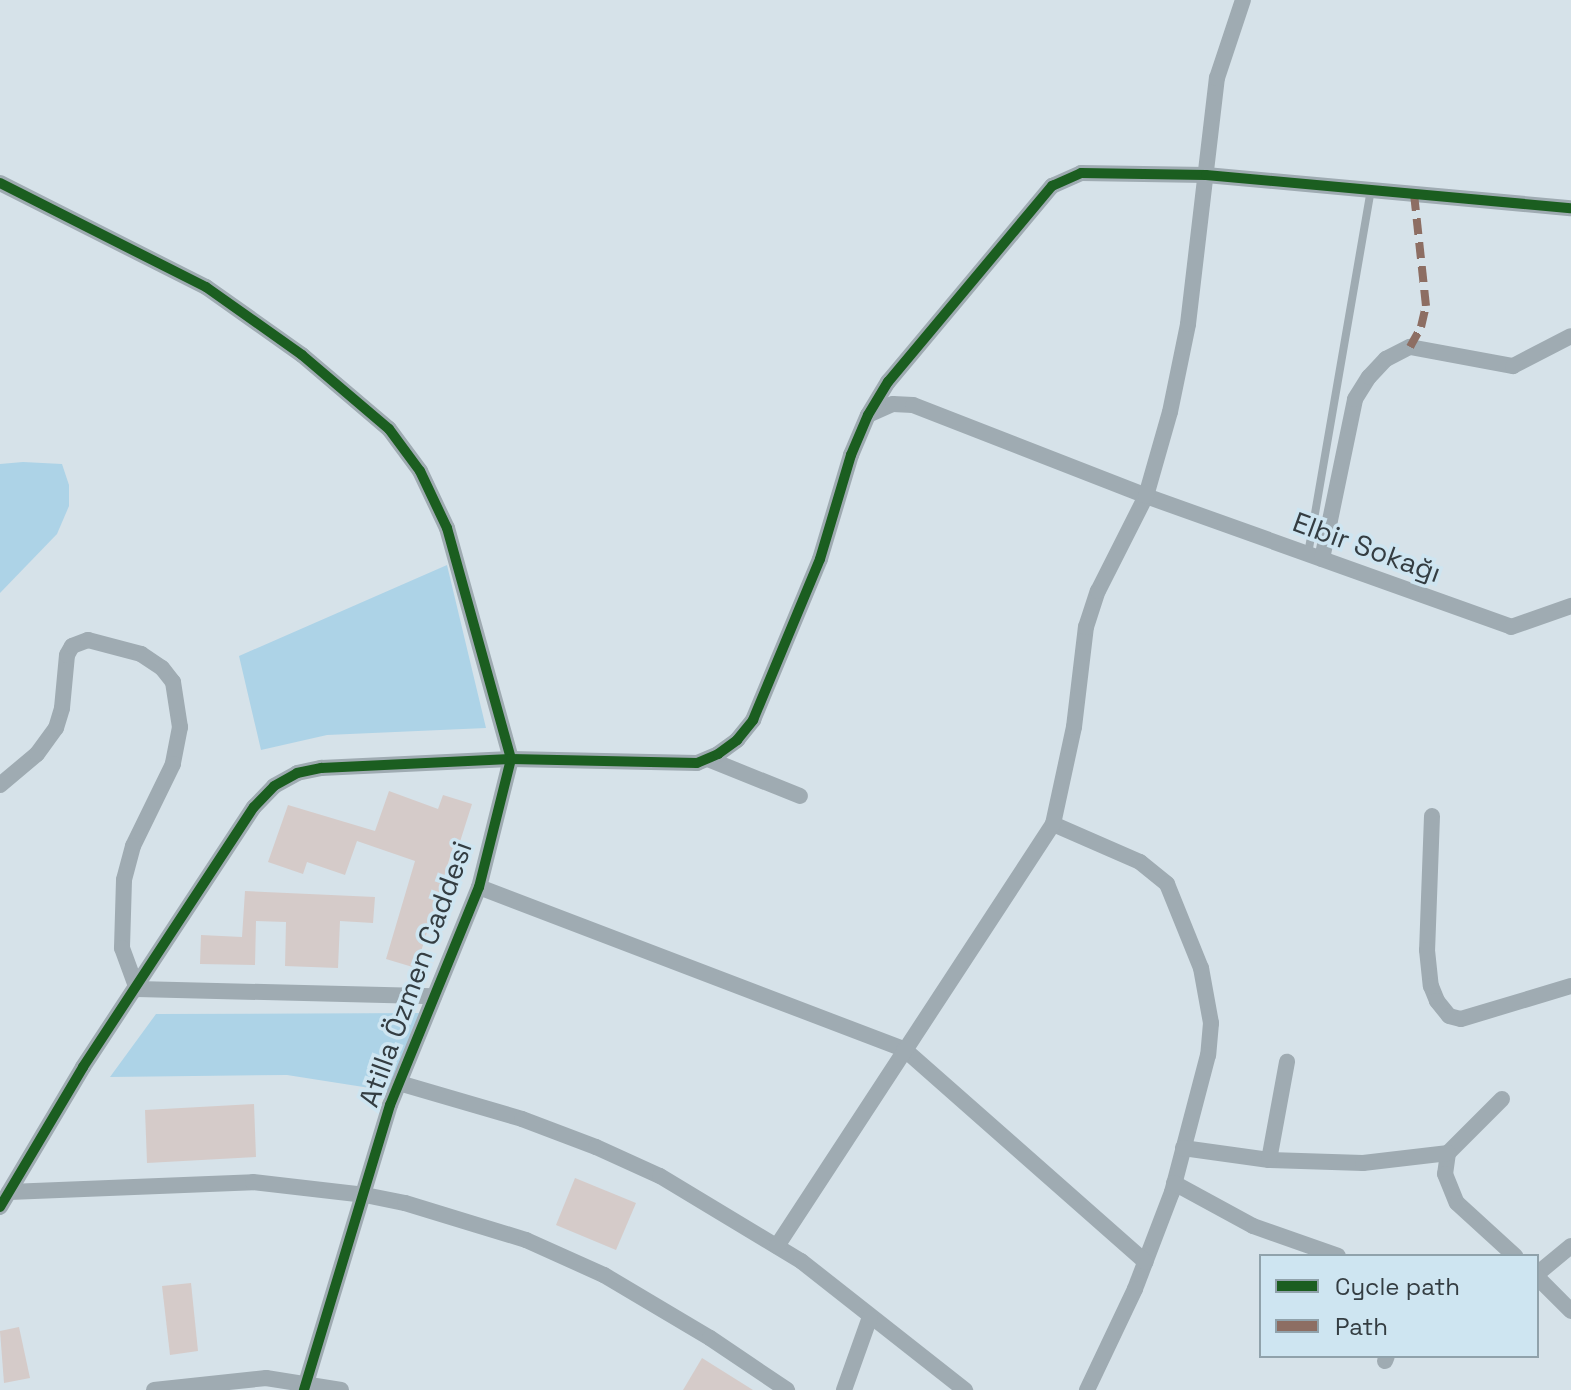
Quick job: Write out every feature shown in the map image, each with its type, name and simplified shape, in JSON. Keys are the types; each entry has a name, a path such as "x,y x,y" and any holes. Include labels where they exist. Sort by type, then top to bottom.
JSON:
{"street":[{"path":"777,1246 1053,824 1074,727 1086,627 1098,591 1146,496 1180,370 1217,78 1243,0"},
{"path":"0,1207 75,1080 254,807 286,778 321,768 511,759 697,763 737,740 759,708 820,559 851,455 868,415 888,382 1052,186 1081,173 1206,175 1571,208"},
{"name":"Atilla Özmen Caddesi","path":"0,183 165,264 217,294 333,380 400,442 428,486 455,550 511,759 479,887 399,1083 306,1386"},
{"path":"1315,556 1355,399 1386,359 1410,347 1513,366 1571,336"},
{"name":"Elbir Sokağı","path":"868,415 893,404 913,405 1146,496 1511,627 1570,607"},
{"path":"0,785 37,754 56,728 62,708 67,655 77,643 88,640 121,647 147,657 168,675 178,699 177,750 168,777 133,846 122,898 122,948 137,989"},
{"path":"708,759 800,796"},
{"path":"1432,816 1428,972 1437,1001 1449,1016 1461,1019 1571,986"},
{"path":"1053,824 1150,867 1172,894 1201,968 1211,1023 1208,1055 1174,1183 1146,1262 1087,1390"},
{"path":"479,887 904,1049 1146,1262"},
{"path":"137,989 434,996"},
{"path":"1269,1160 1287,1062"},
{"path":"399,1083 508,1114 609,1152 660,1176 777,1246 965,1390"},
{"path":"1502,1099 1448,1153 1445,1174 1451,1195 1513,1254"},
{"path":"1183,1148 1269,1160 1363,1163 1448,1153"},
{"path":"9,1192 253,1182 365,1195 486,1225 566,1256 658,1305 787,1390"},
{"path":"1174,1183 1253,1226 1332,1254"},
{"path":"1539,1273 1571,1246"},
{"path":"1539,1277 1571,1311"},
{"path":"844,1390 870,1317"},
{"path":"154,1390 266,1378 341,1390"}],"lane":[{"path":"1315,556 1371,189"}],"shaded area":[{"path":"0,464 62,464 69,485 69,506 57,534 0,593"},
{"path":"447,565 486,728 327,735 261,750 239,656"},
{"path":"426,1013 389,1091 287,1075 110,1077 156,1014"}],"building":[{"path":"389,791 438,809 443,795 472,804 458,848 453,847 416,968 386,959 415,861 357,841 345,875 307,862 303,874 268,862 288,805 375,831"},
{"path":"245,891 375,897 373,923 340,921 338,968 285,966 286,922 256,921 255,965 200,964 201,935 242,937"},
{"path":"254,1104 256,1157 147,1163 145,1110"},
{"path":"575,1178 636,1203 616,1250 556,1225"},
{"path":"191,1283 198,1351 170,1355 162,1286"},
{"path":"19,1327 30,1378 4,1383 0,1331"},
{"path":"702,1358 753,1390 683,1390"}],"marked path":[{"path":"1410,347 1421,327 1426,306 1414,193"}],"cycle path":[{"path":"0,1207 83,1067 254,807 274,786 297,773 321,768 511,759 697,763 718,754 737,740 753,720 820,559 851,455 868,415 888,382 1052,186 1081,173 1206,175 1571,208"},
{"path":"0,183 206,287 302,355 389,429 420,471 447,528 511,759 479,887 390,1105 304,1390"}]}
